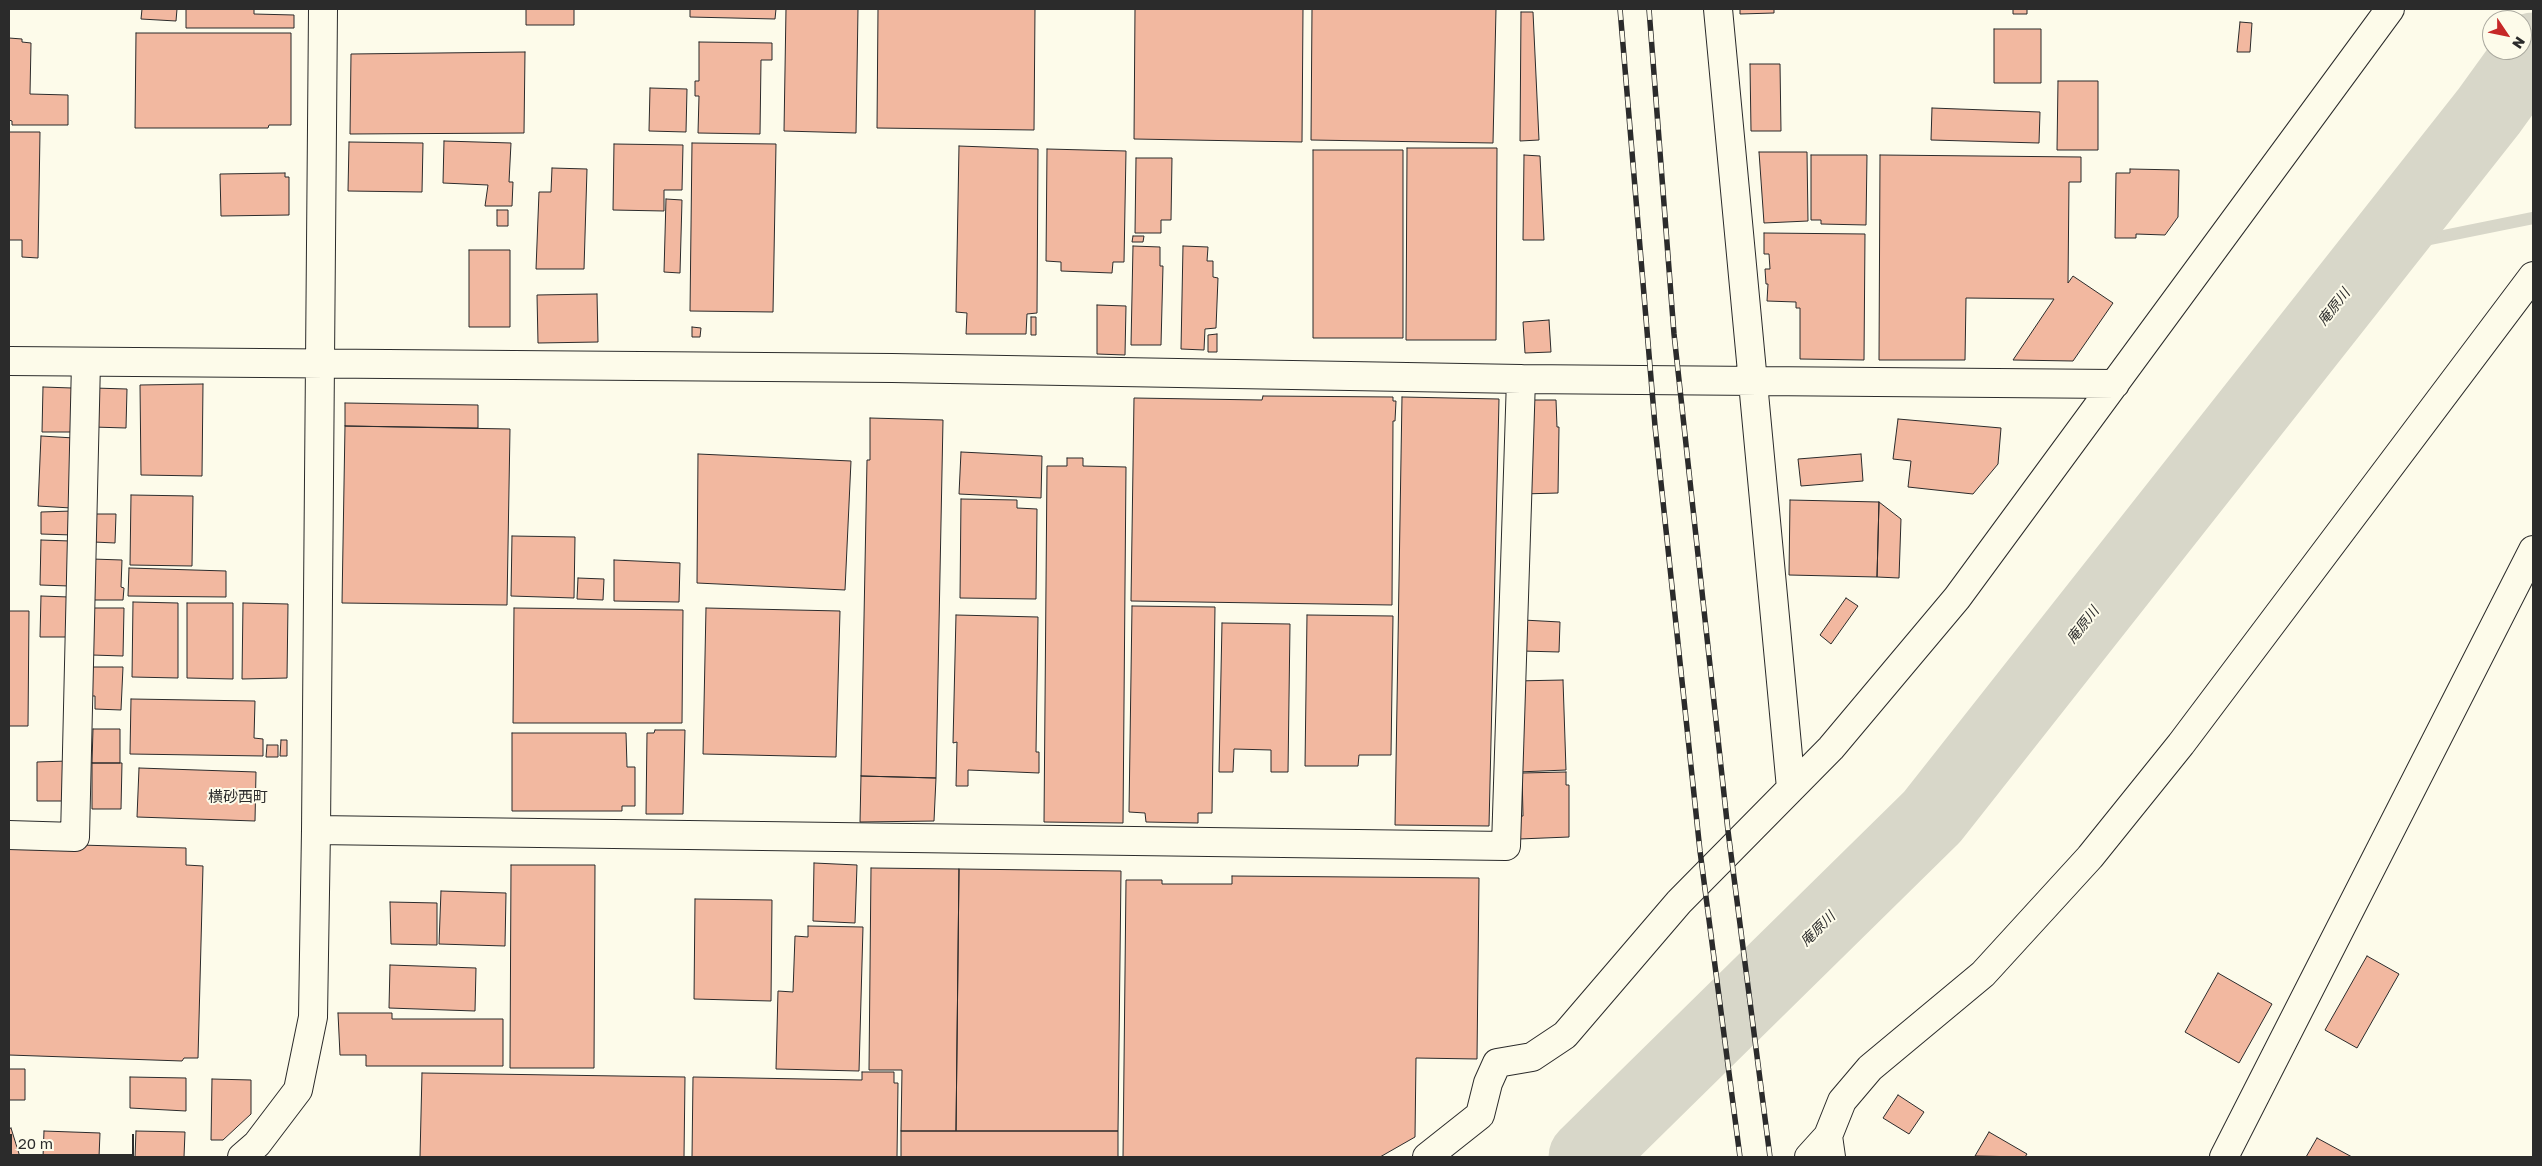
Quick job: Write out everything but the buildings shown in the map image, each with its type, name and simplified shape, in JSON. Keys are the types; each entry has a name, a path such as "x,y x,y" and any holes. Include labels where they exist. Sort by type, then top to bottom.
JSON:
{"street":[{"path":"242,1157 257,1144 298,1090 313,1017 323,9"},
{"path":"1718,9 1755,381 1791,788"},
{"path":"1427,1157 1480,1115 1488,1083 1496,1062 1532,1056 1565,1035 1679,902 1830,748 1957,598 2390,9"},
{"path":"1809,1157 1830,1147 1842,1101 1870,1068 1983,974 2090,857 2181,744 2533,276"},
{"path":"9,361 902,369 1520,379 2114,384"},
{"path":"9,836 75,837 86,362"},
{"path":"316,830 1506,846 1520,379"},
{"path":"2224,1157 2533,550"}],"waterway":[{"name":"庵原川","path":"1586,1157 1932,817 2489,111 2533,50"},
{"path":"2380,249 2533,218"}],"railway":[{"path":"1620,9 1655,426 1700,851 1740,1157"},
{"path":"1649,9 1674,334 1728,831 1770,1157"}],"district":[{"name":"横砂西町","path":"238,797"}]}
